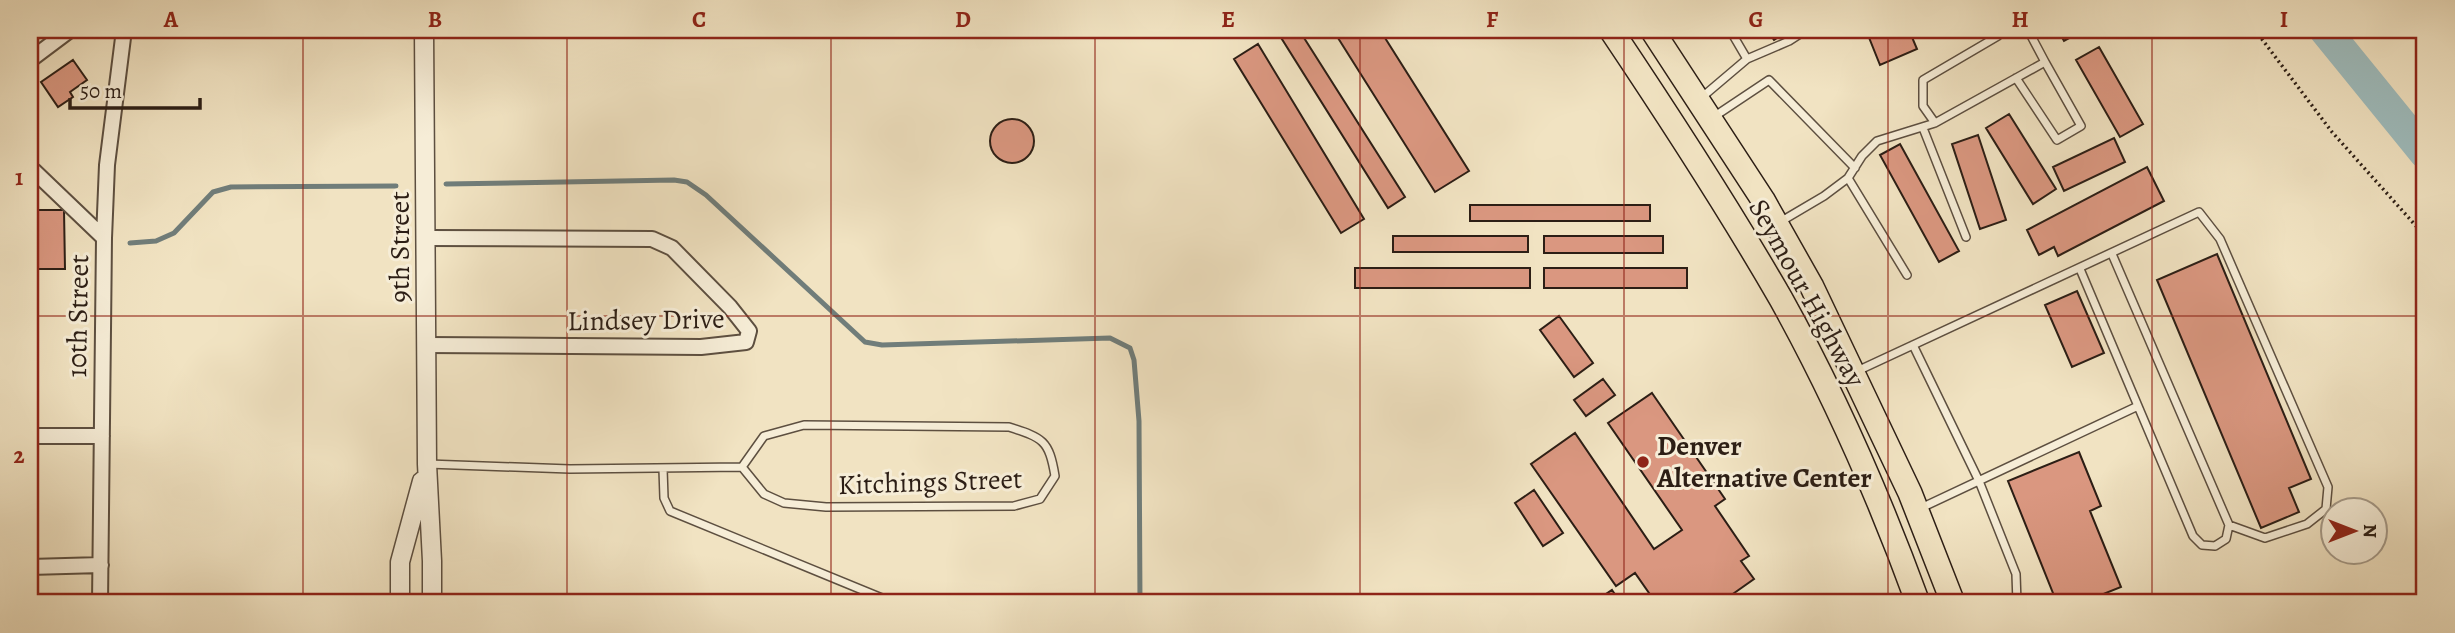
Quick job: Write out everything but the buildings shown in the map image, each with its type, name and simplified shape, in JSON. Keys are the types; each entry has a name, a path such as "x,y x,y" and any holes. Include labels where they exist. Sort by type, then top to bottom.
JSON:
{"main road":[{"name":"Seymour Highway","path":"1611,30 1730,213 1792,321 1834,402 1879,502 1918,603"},
{"name":"Seymour Highway","path":"1652,30 1776,224 1822,306 1917,510 1953,603"},
{"path":"1649,87 1676,66"},
{"path":"1792,321 1822,306"},
{"path":"1904,566 1934,551"}],"street":[{"path":"30,60 70,30"},
{"name":"10th Street","path":"100,603 104,238 108,147 124,30"},
{"name":"9th Street","path":"424,30 427,464 432,603"},
{"path":"30,171 34,171 104,238"},
{"name":"Lindsey Drive","path":"426,237 652,239 672,248 730,307 749,331 746,342 701,347 426,345"},
{"path":"30,436 102,436"},
{"name":"9th Street","path":"400,603 400,562 427,464"},
{"path":"30,567 101,565"}],"lane":[{"path":"1730,30 1746,59"},
{"path":"1704,110 1746,59 1789,41 1806,30"},
{"path":"2016,78 2057,140 2081,126 2028,30"},
{"path":"1935,123 1923,106 1923,80 1998,36"},
{"path":"1776,224 1824,196 1848,178 1877,141 1935,123 2045,62"},
{"path":"1704,110 1769,80 1855,168"},
{"path":"1923,128 1966,237"},
{"path":"1848,178 1908,275"},
{"path":"1854,372 2199,212 2220,239 2329,487 2326,509 2307,524 2265,538 2229,525"},
{"path":"2080,269 2193,536 2202,545 2215,546 2226,539 2229,525 2112,254"},
{"path":"1913,345 1979,481 2016,574 2017,603"},
{"path":"1917,510 2138,406"},
{"name":"Kitchings Street","path":"804,425 1009,427 1034,435 1050,450 1055,476 1040,499 1014,506 826,507 784,503 764,494 742,467 764,436 804,425"},
{"path":"427,464 570,469 742,467"},
{"path":"663,469 664,498 670,511 894,603"}],"path":[{"path":"2255,30 2332,132 2425,236"}],"waterway":[{"path":"2325,30 2425,153"},
{"path":"446,184 674,180 687,182 706,195 865,342 882,345 1110,338 1130,348 1134,360 1139,421 1140,603"},
{"path":"130,243 156,241 174,233 213,192 231,187 396,186"}],"place":[{"name":"Denver Alternative Center","path":"1643,462"}]}
